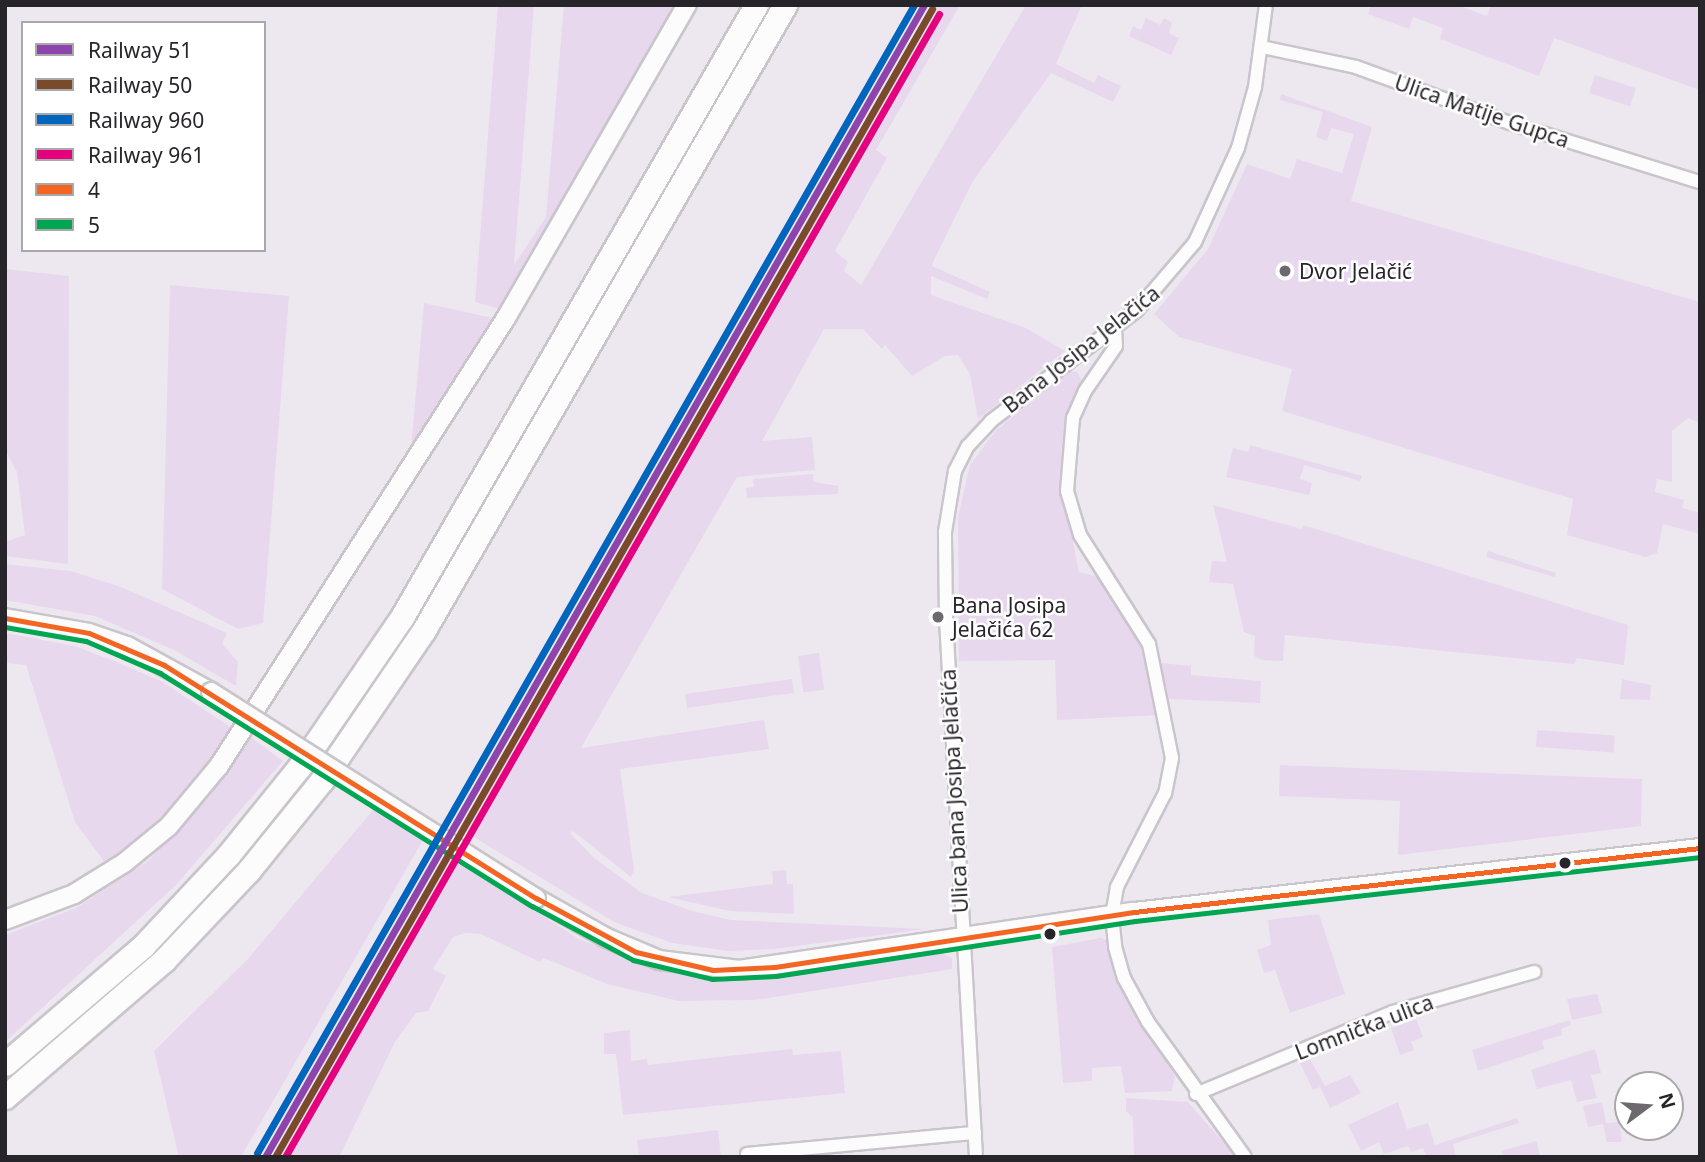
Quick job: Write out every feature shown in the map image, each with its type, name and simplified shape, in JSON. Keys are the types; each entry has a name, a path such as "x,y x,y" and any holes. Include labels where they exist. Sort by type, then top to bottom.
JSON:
{"highway":[{"path":"5,1064 144,946 229,854 300,766 402,617 755,5"},
{"path":"5,1097 164,960 249,870 322,780 424,630 785,5"}],"main road":[{"path":"5,920 74,894 124,863 169,826 219,766 506,318 687,5"},
{"path":"5,618 89,632 127,646 211,692 536,898 636,952 713,970 775,967 961,941 1112,916 1700,848"}],"street":[{"name":"Bana Josipa Jelačića","path":"945,532 956,471 975,436 1115,328 1155,293 1195,242 1238,148 1262,47 1266,5"},
{"name":"Ulica Matije Gupca","path":"1262,47 1356,67 1510,123 1700,181"},
{"path":"1115,328 1116,346 1085,391 1073,418 1067,491 1080,535 1149,644 1172,758 1165,793 1121,874 1112,916 1115,947 1125,978 1196,1094 1245,1157"},
{"name":"Ulica bana Josipa Jelačića","path":"945,532 961,941 976,1157"},
{"name":"Lomnička ulica","path":"1196,1094 1410,1007 1534,972"},
{"path":"747,1154 975,1133"}],"shaded area":[{"path":"498,5 534,5 514,265 546,217 564,5 675,5 503,310 475,302"},
{"path":"933,5 960,5 876,150 887,158 835,251 848,262 844,271 861,285 1026,5 1082,5 1056,64 1094,83 1098,75 1121,86 1113,102 1051,73 973,181 933,262 932,266 990,292 987,299 931,276 931,295 1026,328 1065,351 978,419 970,374 958,355 945,356 912,376 885,345 882,349 863,329 824,329 762,441 812,437 815,470 737,477 581,748 764,720 769,749 620,769 634,870 631,877 573,831 570,833 594,858 642,893 692,911 731,920 925,929 774,949 728,951 672,943 614,922 462,830"},
{"path":"1371,5 1457,5 1487,16 1491,5 1700,5 1700,90 1554,38 1539,76 1440,39 1443,28 1413,17 1409,29 1368,14"},
{"path":"1146,18 1160,25 1164,18 1172,23 1169,33 1179,38 1171,55 1129,36 1133,26 1141,30"},
{"path":"1595,75 1636,88 1630,106 1589,93"},
{"path":"1281,94 1372,127 1351,201 1700,302 1700,423 1688,418 1672,431 1672,482 1657,479 1655,492 1684,500 1682,508 1698,512 1700,534 1663,524 1657,553 1646,557 1567,535 1573,499 1282,411 1292,369 1179,337 1154,314 1208,249 1247,164 1290,179 1297,159 1342,173 1354,134 1331,128 1327,141 1316,137 1323,112 1280,100"},
{"path":"5,269 69,276 68,564 5,556 5,542 25,535 17,472 5,450"},
{"path":"170,285 289,296 263,623 238,629 162,589"},
{"path":"424,303 497,319 411,448"},
{"path":"1070,371 1077,372 1083,382 1064,430 1060,476 1079,572 1099,577 1145,648 1162,715 1057,720 1055,660 959,661 958,517 970,465 996,430"},
{"path":"1250,445 1362,476 1360,481 1304,465 1300,479 1312,483 1309,495 1226,477 1233,448 1248,452"},
{"path":"813,474 814,482 838,486 838,494 747,498 746,488 754,487 753,479"},
{"path":"1213,505 1302,529 1303,525 1628,625 1624,665 1577,658 1574,664 1285,635 1283,661 1262,660 1254,656 1255,636 1244,632 1233,584 1209,582 1212,561 1227,562"},
{"path":"1488,551 1556,573 1555,577 1486,557"},
{"path":"5,564 71,571 121,587 227,633 222,644 238,662 236,686 174,650 95,616 5,600"},
{"path":"5,633 75,646 114,661 161,681 235,730 183,798 106,864 75,822 26,665 5,663"},
{"path":"819,653 824,690 803,693 798,656"},
{"path":"1161,663 1191,666 1191,675 1261,681 1260,703 1169,699"},
{"path":"792,679 794,693 687,708 685,694"},
{"path":"1622,679 1651,685 1650,700 1620,699"},
{"path":"1537,730 1615,735 1614,752 1536,747"},
{"path":"249,736 283,761 176,885 5,1042 5,935 76,908 148,861 210,796"},
{"path":"1280,765 1642,779 1641,826 1398,855 1400,801 1279,796"},
{"path":"374,809 423,840 241,1157 179,1157 154,1051 246,961"},
{"path":"447,855 579,939 669,973 748,978 938,951 952,958 952,969 755,1000 679,1001 607,984 544,958 540,962 481,934 465,933 453,937 433,969 446,976 428,1011 416,1013 395,1042 339,1157 275,1157"},
{"path":"786,870 787,884 793,884 794,914 730,911 668,897 773,884 772,871"},
{"path":"1319,914 1345,994 1290,1013 1275,970 1264,973 1257,950 1271,945 1268,920"},
{"path":"1101,938 1106,940 1126,997 1175,1076 1172,1091 1125,1093 1121,1066 1092,1068 1092,1081 1063,1083 1052,947"},
{"path":"1597,994 1603,1013 1572,1020 1567,999"},
{"path":"1416,1019 1423,1037 1411,1042 1414,1050 1400,1055 1391,1028"},
{"path":"1570,1020 1571,1025 1561,1029 1562,1035 1542,1041 1544,1049 1478,1071 1472,1050"},
{"path":"630,1030 631,1061 647,1059 648,1065 792,1049 793,1055 841,1051 845,1093 623,1115 616,1054 604,1054 604,1033"},
{"path":"1595,1049 1601,1073 1591,1075 1597,1098 1577,1102 1571,1080 1537,1089 1531,1070"},
{"path":"1307,1054 1325,1086 1350,1075 1361,1093 1330,1108 1320,1087 1313,1090 1297,1057"},
{"path":"1126,1098 1188,1102 1236,1157 1134,1157 1133,1118 1126,1111"},
{"path":"1398,1102 1407,1129 1428,1123 1435,1145 1517,1118 1519,1123 1453,1144 1456,1157 1427,1157 1423,1148 1411,1152 1408,1146 1384,1154 1379,1142 1361,1151 1348,1125"},
{"path":"1602,1102 1606,1123 1614,1122 1614,1141 1622,1142 1607,1142 1603,1124 1588,1127 1583,1106"},
{"path":"718,1130 721,1157 639,1157 637,1140"},
{"path":"1537,1141 1540,1157 1503,1157 1501,1151"}],"rail line":[{"name":"960","path":"257,1153 914,5"},
{"name":"51","path":"265,1157 924,5"},
{"name":"50","path":"275,1157 932,9"},
{"name":"961","path":"285,1157 939,14"}],"transit line":[{"name":"4","path":"5,618 89,633 164,665 536,898 636,952 713,970 775,967 1134,912 1700,848"},
{"name":"5","path":"5,627 86,641 160,673 532,906 633,960 712,979 776,976 1135,921 1700,857"}],"place":[{"name":"Dvor Jelačić","path":"1285,271"},
{"name":"Bana Josipa Jelačića 62","path":"938,617"}]}
